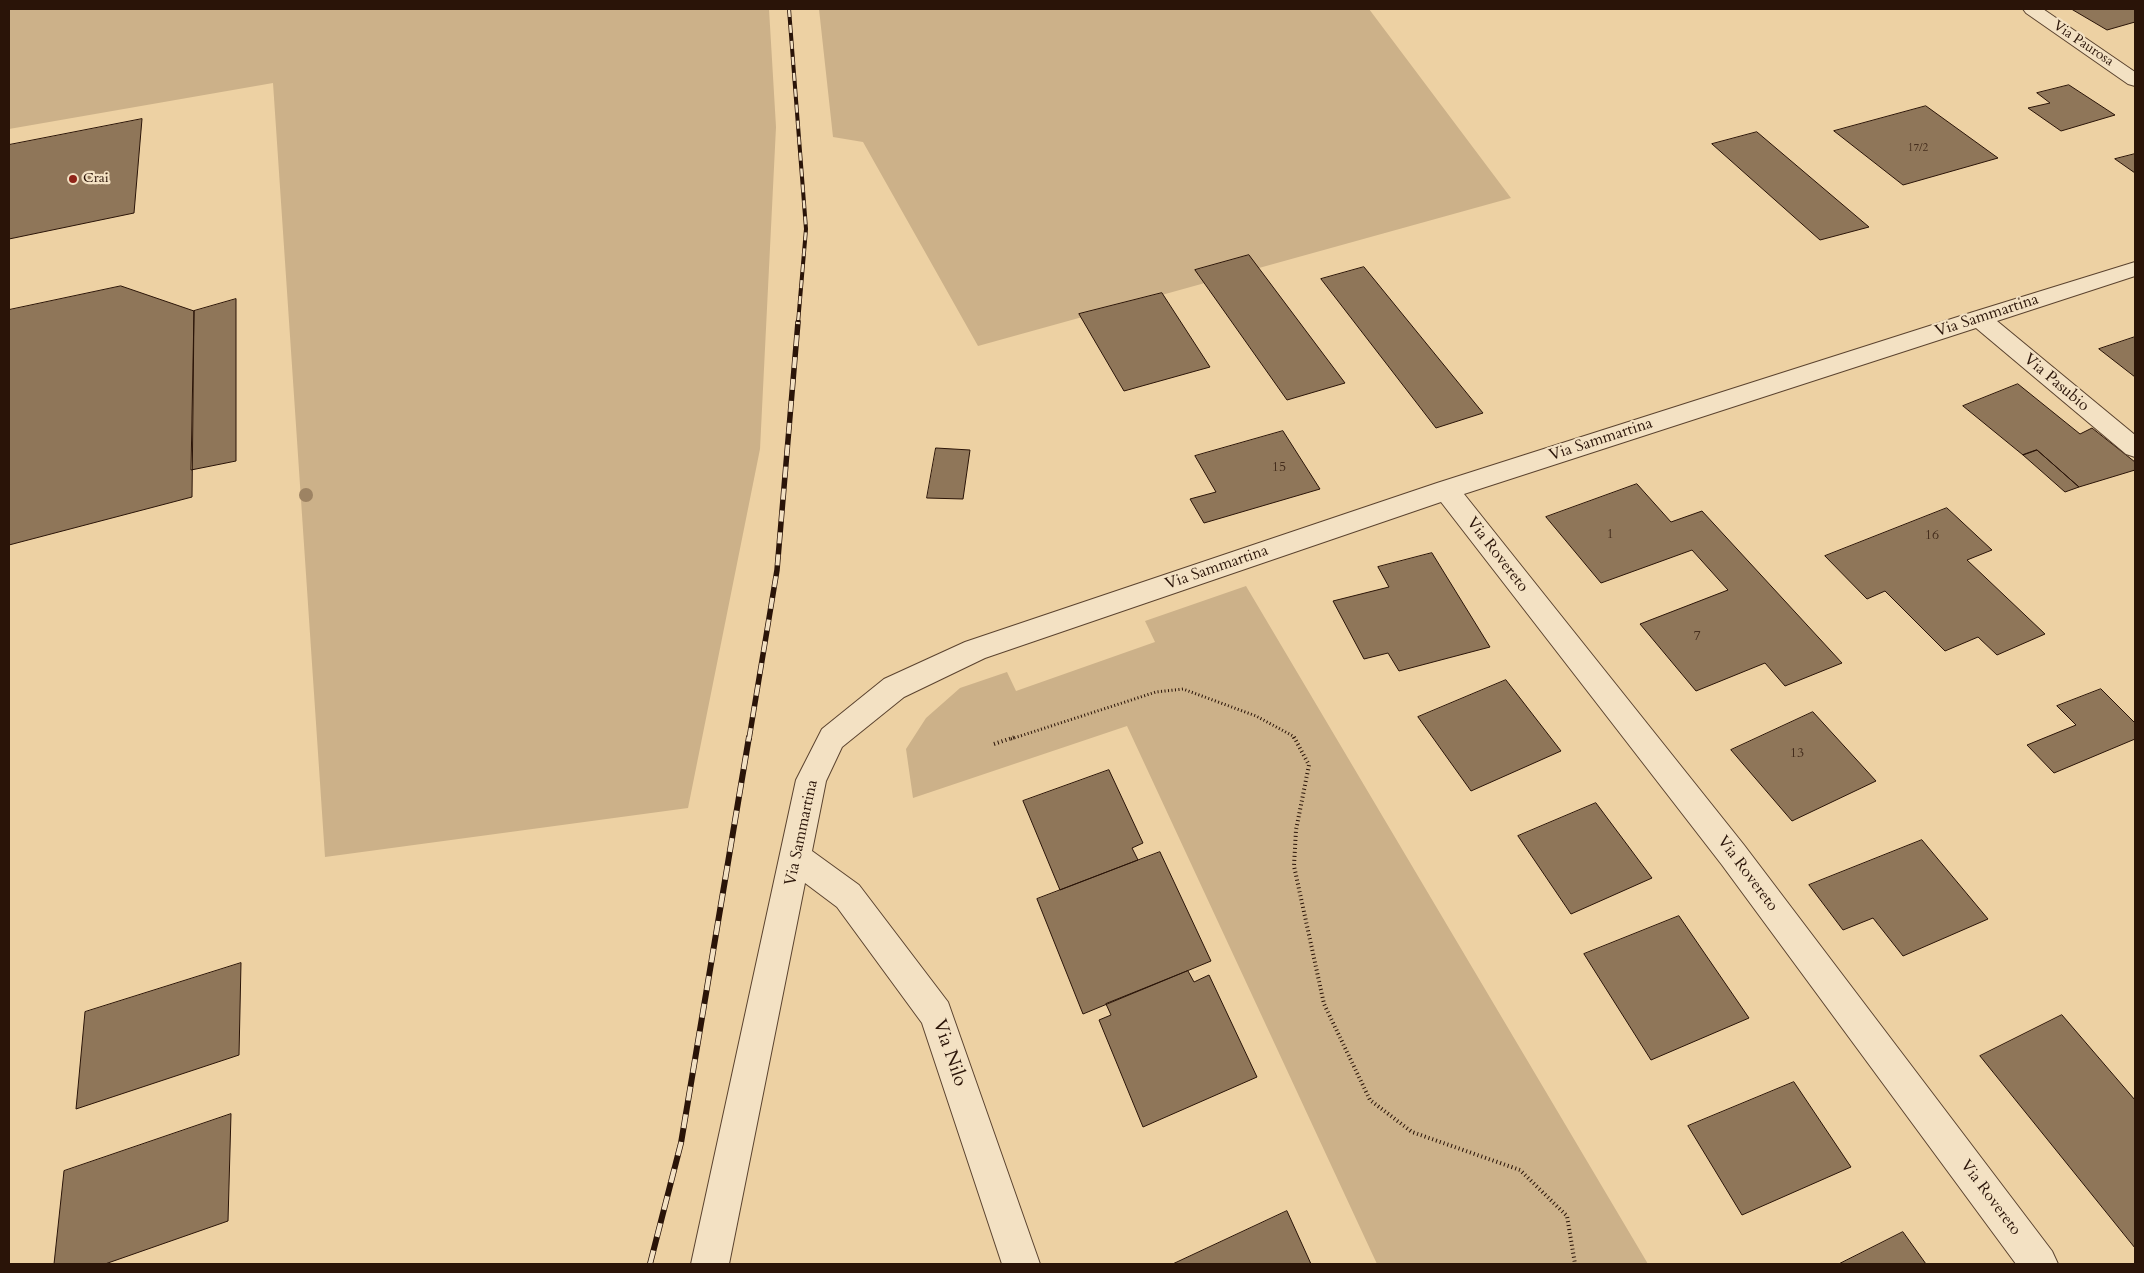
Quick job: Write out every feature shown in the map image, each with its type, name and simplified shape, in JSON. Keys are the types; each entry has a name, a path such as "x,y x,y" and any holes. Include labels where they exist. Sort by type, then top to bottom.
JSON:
{"street":[{"name":"Via Paurosa","path":"2032,9 2135,80"},
{"name":"Via Sammartina","path":"710,1264 811,780 832,738 894,688 975,650 1446,490 2135,269"},
{"name":"Via Pasubio","path":"1978,318 2135,448"},
{"name":"Via Rovereto","path":"1446,490 1733,855 2039,1264"},
{"name":"Via Nilo","path":"796,858 848,896 936,1014 1021,1264"}],"path":[{"path":"994,744 1156,692 1183,689 1256,716 1293,736 1309,765 1296,830 1294,866 1324,1004 1370,1100 1412,1132 1520,1170 1567,1216 1575,1264"}],"shaded area":[{"path":"9,9 769,9 776,127 760,449 688,808 325,857 273,83 9,129"},
{"path":"819,9 1369,9 1511,198 978,346 863,142 833,137"},
{"path":"1246,586 1648,1264 1377,1264 1127,726 913,798 906,749 926,718 960,688 1007,672 1016,691 1155,642 1145,621"}],"building":[{"path":"2135,9 2135,22 2107,30 2073,10"},
{"path":"2069,85 2115,115 2061,131 2028,108 2050,103 2037,93"},
{"path":"1926,106 1998,158 1903,185 1834,131"},
{"name":"Crai","path":"142,119 134,213 9,239 9,145"},
{"path":"1757,132 1869,227 1820,240 1712,144"},
{"path":"2135,154 2135,173 2115,159"},
{"path":"1249,255 1345,383 1287,400 1195,270"},
{"path":"1364,267 1483,413 1436,428 1321,279"},
{"path":"121,286 194,311 192,497 9,545 9,310"},
{"path":"1162,293 1210,367 1124,391 1079,314"},
{"path":"236,299 236,461 191,470 194,311"},
{"path":"2135,337 2135,377 2099,349"},
{"path":"2018,384 2080,434 2092,428 2135,462 2135,470 2079,487 2037,450 2023,455 1963,406"},
{"path":"1283,431 1320,489 1204,523 1190,499 1216,492 1195,456"},
{"path":"936,448 970,450 963,499 927,498"},
{"path":"2037,450 2079,487 2065,492 2023,455"},
{"path":"1637,484 1671,522 1702,511 1842,663 1785,686 1765,663 1696,691 1640,624 1728,590 1692,550 1601,583 1546,517"},
{"path":"1947,508 1992,550 1967,560 2045,634 1997,655 1978,637 1945,651 1885,591 1867,599 1825,556"},
{"path":"1432,553 1490,647 1399,671 1388,653 1364,659 1333,601 1389,587 1378,567"},
{"path":"1506,680 1561,751 1471,791 1418,717"},
{"path":"2101,689 2135,723 2135,739 2054,773 2027,745 2076,725 2057,706"},
{"path":"1813,712 1876,781 1792,821 1731,750"},
{"path":"1109,770 1143,843 1132,848 1138,860 1060,890 1023,801"},
{"path":"1596,803 1652,878 1571,914 1518,836"},
{"path":"1922,840 1988,919 1903,956 1873,918 1843,930 1809,885"},
{"path":"1160,852 1211,961 1083,1014 1037,899"},
{"path":"1679,916 1749,1018 1651,1060 1584,954"},
{"path":"241,963 239,1055 76,1109 85,1012"},
{"path":"1188,971 1194,982 1209,975 1257,1077 1143,1127 1099,1020 1111,1015 1106,1004"},
{"path":"2062,1015 2135,1100 2135,1248 1980,1056"},
{"path":"1794,1082 1851,1167 1742,1215 1688,1126"},
{"path":"231,1114 228,1221 105,1264 54,1264 64,1171"},
{"path":"1287,1211 1311,1264 1173,1264"},
{"path":"1903,1232 1926,1264 1839,1264"}],"railway":[{"path":"789,9 806,229 798,323"},
{"path":"749,739 777,570 798,322"},
{"path":"650,1264 681,1143 749,737"}],"place":[{"name":"Crai","path":"73,179"}]}
